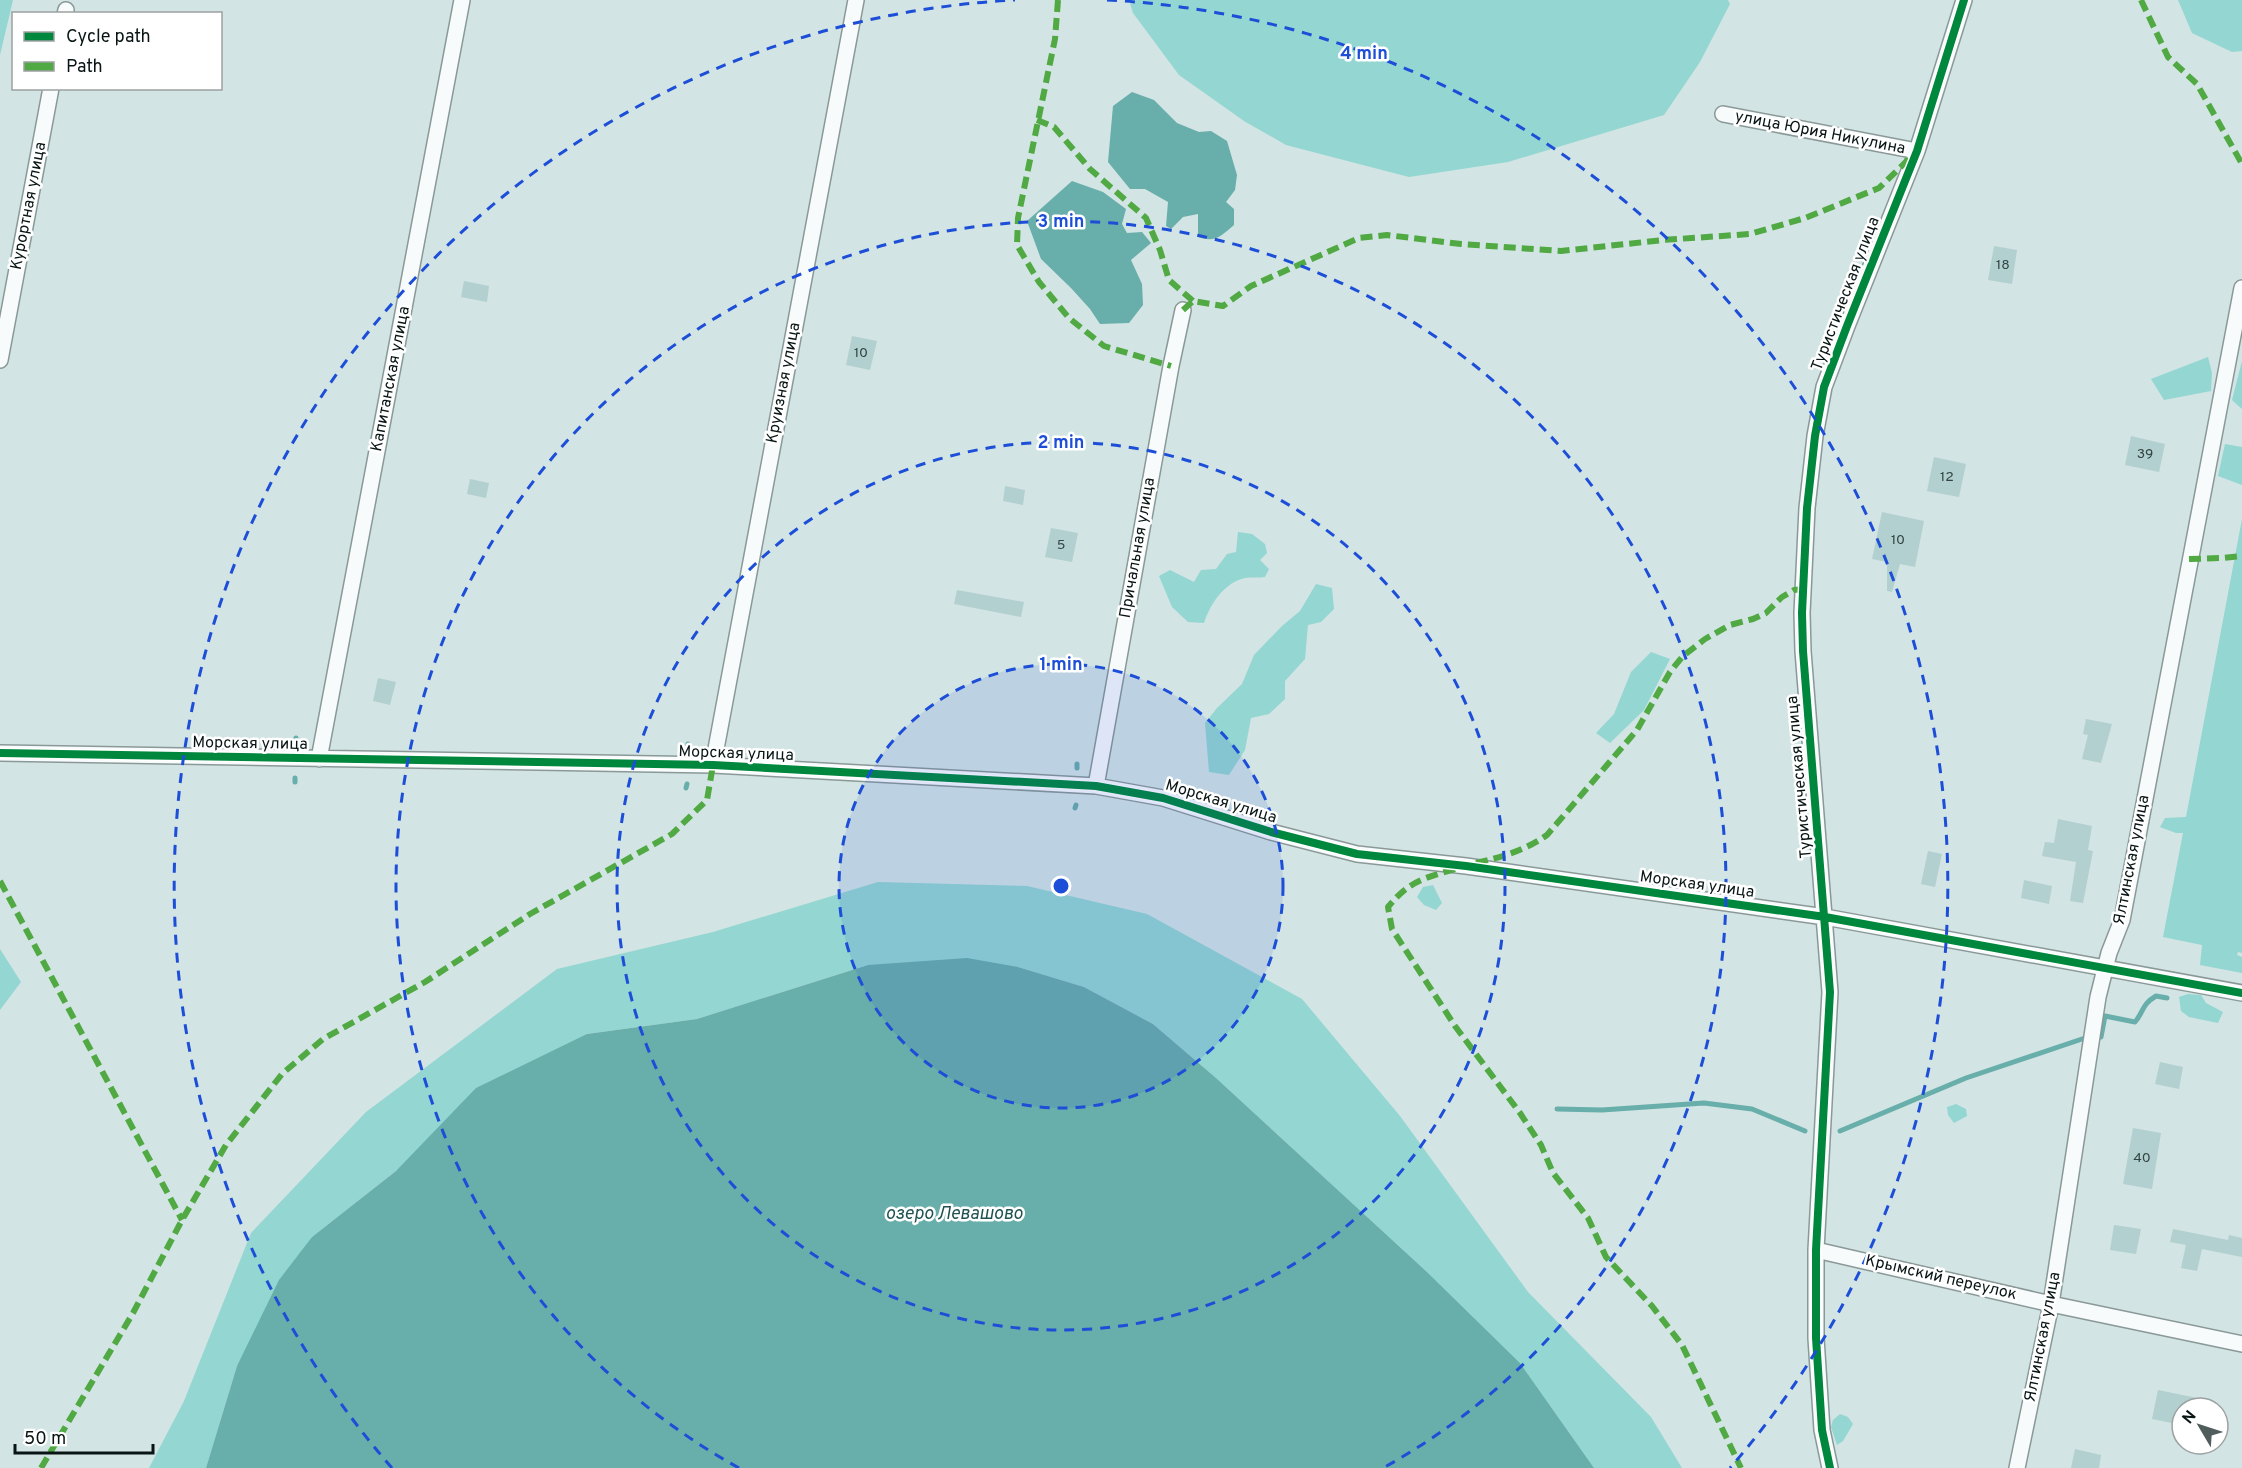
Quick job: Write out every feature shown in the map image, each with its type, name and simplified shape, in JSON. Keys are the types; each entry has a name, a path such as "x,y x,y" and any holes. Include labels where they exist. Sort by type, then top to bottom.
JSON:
{"street":[{"name":"Капитанская улица","path":"319,759 462,0"},
{"name":"Круизная улица","path":"713,765 856,0"},
{"name":"Туристическая улица","path":"1830,1468 1822,1431 1816,1338 1816,1250 1830,992 1803,651 1802,613 1807,508 1815,436 1828,377 1917,151 1963,7"},
{"name":"Курортная улица","path":"0,360 51,90"},
{"name":"улица Юрия Никулина","path":"1723,114 1917,151"},
{"name":"Ялтинская улица","path":"2017,1468 2051,1304 2098,997 2105,967 2121,921 2242,288"},
{"name":"Причальная улица","path":"1096,786 1183,310"},
{"name":"Морская улица","path":"0,753 713,765 1096,786 1163,798 1271,832 1357,854 1466,866 1825,917 2242,993"},
{"name":"Крымский переулок","path":"1816,1250 2051,1304 2242,1344"}],"shaded area":[{"path":"0,0 13,0 0,55"},
{"path":"1129,0 1728,0 1730,4 1700,62 1664,115 1508,162 1409,177 1286,145 1244,121 1179,75 1133,13"},
{"path":"2178,0 2242,0 2242,51 2232,52 2192,33"},
{"path":"2208,357 2212,373 2211,391 2164,400 2151,379"},
{"path":"2242,361 2242,409 2232,400"},
{"path":"2225,444 2242,447 2242,485 2218,476"},
{"path":"2242,519 2242,953 2238,952 2237,955 2242,957 2242,973 2200,965 2202,945 2163,937 2183,833 2160,827 2165,818 2186,817"},
{"path":"1238,532 1252,534 1265,544 1267,553 1260,560 1269,569 1265,577 1245,578 1231,584 1214,601 1204,623 1188,622 1172,607 1159,576 1170,570 1194,582 1201,570 1216,569 1227,554 1236,552"},
{"path":"1316,584 1332,588 1334,609 1321,622 1308,625 1305,659 1285,681 1285,699 1269,714 1251,718 1245,750 1229,775 1209,772 1205,723 1242,684 1254,655 1300,611"},
{"path":"1651,652 1670,659 1644,710 1610,743 1596,733 1614,714 1631,672"},
{"path":"878,882 1027,886 1147,914 1302,999 1400,1116 1528,1292 1651,1417 1682,1468 1594,1468 1520,1363 1427,1272 1216,1078 1153,1024 1084,987 1018,967 868,965 697,1019 587,1034 396,1171 312,1237 237,1366 206,1468 149,1468 184,1401 251,1233 366,1112 557,969 713,932"},
{"path":"1433,885 1442,903 1436,910 1424,905 1417,897 1423,887"},
{"path":"0,949 21,982 0,1010"},
{"path":"2188,994 2201,995 2206,1003 2223,1012 2218,1023 2189,1017 2181,1011 2179,997"},
{"path":"1956,1104 1966,1109 1967,1116 1954,1123 1948,1115 1947,1107"},
{"path":"1840,1414 1848,1417 1853,1424 1843,1441 1837,1445 1831,1427 1833,1420"}],"water":[{"path":"1132,92 1154,100 1177,123 1199,132 1211,131 1227,141 1237,175 1235,190 1226,202 1234,209 1234,225 1221,235 1213,239 1198,237 1198,214 1183,217 1171,229 1166,226 1168,202 1145,189 1130,189 1108,162 1113,106"},
{"path":"1072,181 1103,192 1126,209 1122,224 1127,233 1142,232 1151,243 1131,260 1142,284 1143,305 1129,323 1100,324 1071,288 1041,259 1027,221"},
{"name":"озеро Левашово","path":"967,958 1018,967 1084,987 1153,1024 1216,1078 1427,1272 1520,1363 1594,1468 206,1468 237,1366 279,1280 312,1237 396,1171 476,1088 587,1034 697,1019 868,965"}],"building":[{"path":"1994,246 2017,250 2012,284 1988,280"},
{"path":"464,281 489,286 487,302 461,297"},
{"path":"852,336 877,341 870,370 846,365"},
{"path":"2131,436 2165,444 2159,472 2125,465"},
{"path":"1934,457 1966,464 1959,497 1927,491"},
{"path":"470,479 489,483 486,498 467,494"},
{"path":"1005,486 1025,490 1023,505 1003,501"},
{"path":"1882,512 1924,521 1915,567 1900,564 1892,592 1887,591 1887,562 1872,559"},
{"path":"1051,528 1078,533 1072,562 1045,557"},
{"path":"957,590 1024,602 1021,617 954,604"},
{"path":"378,678 396,682 390,705 373,701"},
{"path":"2086,719 2112,724 2101,763 2082,759 2088,735 2083,734"},
{"path":"2058,819 2092,826 2088,850 2093,851 2083,903 2070,901 2076,862 2042,856 2045,842 2054,843"},
{"path":"1928,851 1942,854 1935,887 1921,884"},
{"path":"2024,880 2052,886 2049,904 2021,898"},
{"path":"2160,1062 2183,1067 2179,1089 2155,1084"},
{"path":"2133,1128 2161,1133 2152,1189 2123,1184"},
{"path":"2114,1225 2141,1229 2136,1254 2110,1250"},
{"path":"2173,1229 2228,1240 2229,1235 2242,1238 2242,1257 2202,1249 2197,1271 2181,1268 2186,1245 2170,1242"},
{"path":"2158,1390 2187,1396 2170,1396 2170,1423 2152,1419"},
{"path":"2075,1449 2101,1455 2099,1468 2071,1468"}],"waterway":[{"path":"686,788 687,784"},
{"path":"2101,1037 2105,1016 2135,1022 2151,999 2156,996 2167,998"},
{"path":"1840,1131 1966,1078 2085,1038"},
{"path":"1557,1109 1602,1110 1704,1103 1752,1109 1805,1131"}],"marked path":[{"path":"1058,0 1055,39 1018,218 1017,245 1039,282 1069,318 1104,346 1171,366"},
{"path":"2141,0 2168,57 2197,84 2242,164"},
{"path":"1037,120 1054,127 1090,169 1146,218 1160,250 1169,280 1193,301"},
{"path":"1183,310 1193,301 1223,306 1251,286 1359,238 1387,235 1461,244 1561,251 1663,240 1750,234 1805,218 1879,188 1911,157"},
{"path":"2189,559 2242,556"},
{"path":"1476,863 1513,853 1547,835 1637,730 1670,672 1683,656 1705,639 1730,625 1766,613 1782,597 1794,590 1803,589"},
{"path":"41,1468 133,1313 182,1220 226,1145 282,1074 323,1039 425,982 530,914 672,834 707,800 713,765"},
{"path":"1455,869 1434,875 1403,891 1388,907 1392,929 1455,1026 1541,1145 1553,1173 1588,1218 1606,1257 1652,1306 1682,1345 1741,1468"},
{"path":"0,881 182,1220"}],"cycle path":[{"path":"1830,1468 1822,1430 1816,1338 1816,1250 1830,992 1803,651 1802,613 1807,508 1815,436 1824,387 1917,151 1964,0"},
{"path":"0,753 713,765 1096,786 1163,798 1271,832 1357,854 1466,866 1825,917 2242,993"}]}
